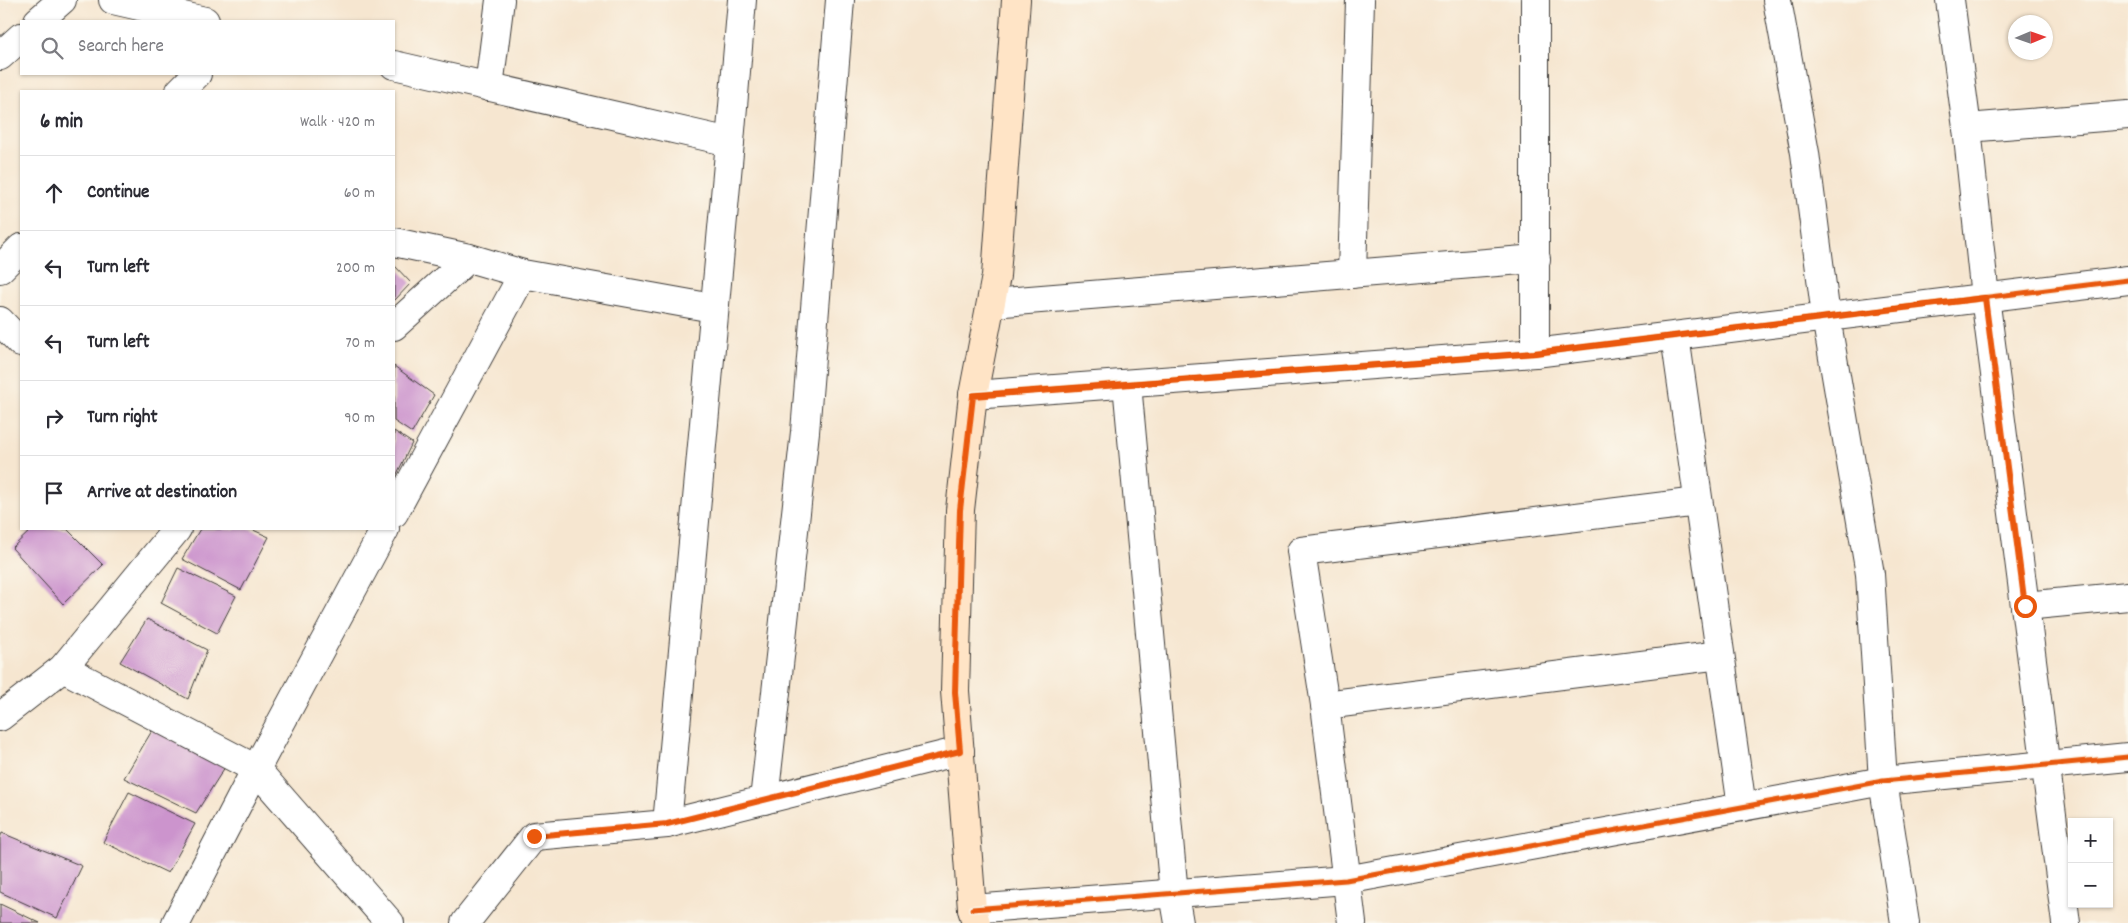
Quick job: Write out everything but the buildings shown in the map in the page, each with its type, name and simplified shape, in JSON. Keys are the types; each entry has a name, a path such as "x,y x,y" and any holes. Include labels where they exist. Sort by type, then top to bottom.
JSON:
{"main road":[{"path":"974,916 955,692 960,510 973,396 996,276 1016,0"}],"street":[{"path":"39,20 62,0"},
{"path":"113,0 201,20"},
{"path":"489,87 500,0"},
{"path":"667,824 742,0"},
{"path":"764,800 805,432 840,0"},
{"path":"1352,274 1360,0"},
{"path":"1535,353 1536,0"},
{"path":"1777,0 1806,153 1826,317 1870,574 1883,780 1905,923"},
{"path":"1950,0 1967,128 1985,298 2044,765 2066,923"},
{"path":"0,56 20,38"},
{"path":"395,65 730,142"},
{"path":"181,90 196,75"},
{"path":"1967,128 2128,115"},
{"path":"395,242 469,258 523,274 713,308"},
{"path":"0,269 20,249"},
{"path":"395,325 469,258"},
{"path":"992,303 1536,259"},
{"path":"395,511 523,274"},
{"path":"973,396 1535,353 2128,280"},
{"path":"0,321 20,342"},
{"path":"1675,336 1742,807"},
{"path":"1126,384 1174,894 1179,923"},
{"path":"1352,923 1325,705 1301,551 1698,502"},
{"path":"0,717 63,668 176,530"},
{"path":"176,923 384,530"},
{"path":"2025,606 2128,596"},
{"path":"1325,705 1720,655"},
{"path":"63,668 256,769 390,923"},
{"path":"465,923 534,836 667,824 960,751"},
{"path":"974,916 1174,894 1346,880 1883,780 2128,757"}],"cycle path":[{"path":"973,395 1535,353 2128,280"},
{"path":"972,909 1346,880 1883,781 2128,757"}],"route":[{"path":"534,836 667,824 960,751 955,692 960,510 973,396 1535,353 1985,298 2025,606"}]}
